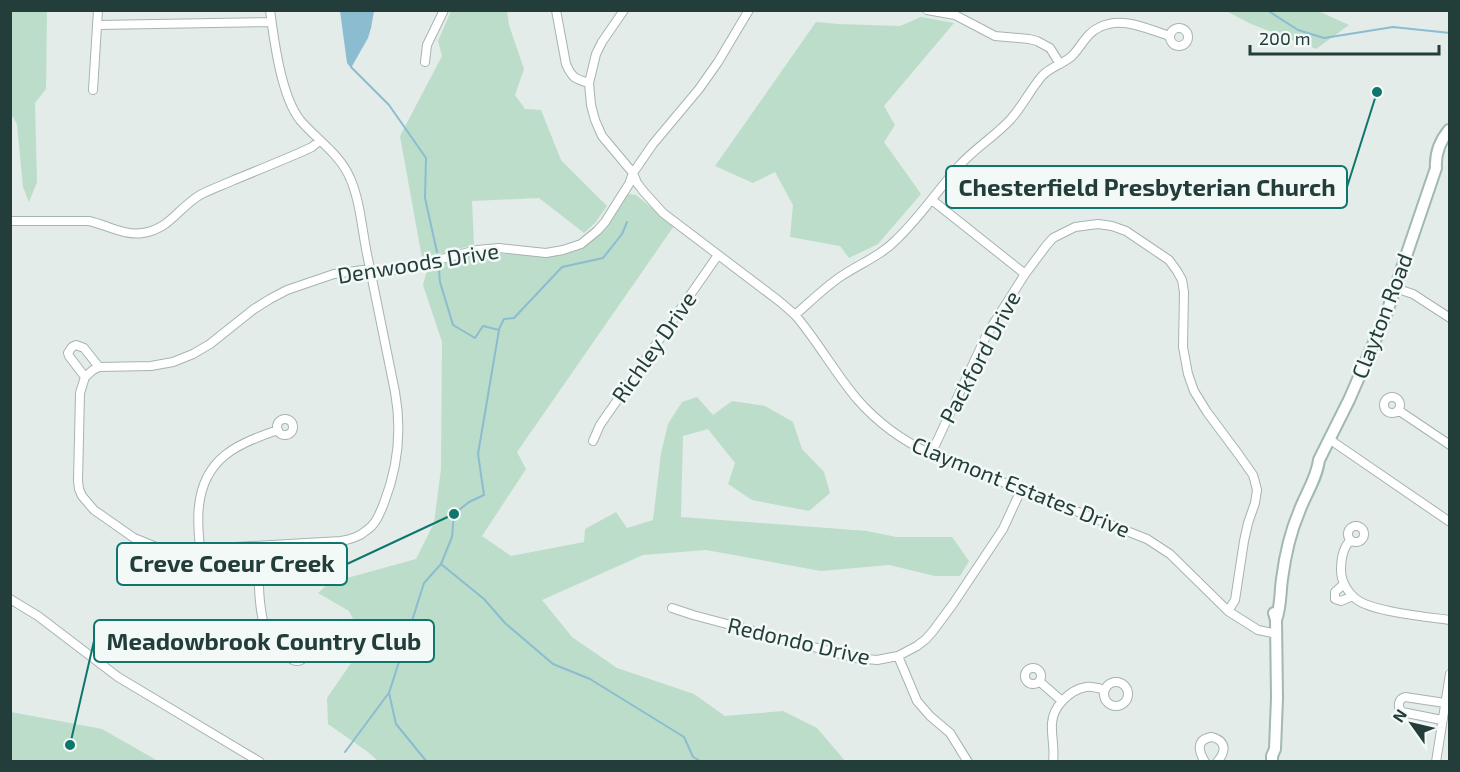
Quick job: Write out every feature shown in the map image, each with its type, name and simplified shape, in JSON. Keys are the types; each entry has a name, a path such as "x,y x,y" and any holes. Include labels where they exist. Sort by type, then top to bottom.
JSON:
{"main road":[{"name":"Clayton Road","path":"1272,762 1275,749 1277,698 1276,620 1280,610 1281,582 1289,543 1298,514 1318,470 1318,460 1371,350 1395,288 1436,168 1442,161 1449,140 1449,129"},
{"name":"Clayton Road","path":"1275,749 1279,762"}],"street":[{"path":"93,90 98,10"},
{"path":"85,377 68,353 76,345 81,346 99,367 85,377 80,393 78,481 82,496 94,510 145,543 168,549 184,550 341,541 369,529 381,510 389,490 396,459 399,436 396,399 354,190 351,178 339,159 299,118 284,89 270,10"},
{"path":"425,62 427,45 444,10"},
{"path":"556,10 569,73 589,83"},
{"name":"Claymont Estates Drive","path":"624,10 596,54 589,83 591,105 602,136 633,172 637,183 663,213 795,315 844,382 867,409 900,437 931,454 1158,544 1228,611 1258,630 1277,634"},
{"name":"Denwoods Drive","path":"99,367 151,366 172,362 193,354 210,344 254,309 287,290 334,274 370,269 398,270 477,250 510,249 546,253 572,248 588,239 605,222 629,184 633,172 652,144 699,89 749,10"},
{"path":"927,10 955,15 995,36 1037,41 1050,48 1060,64"},
{"path":"98,25 271,22"},
{"path":"795,315 823,290 886,249 905,231 961,163 1010,120 1042,76 1072,56 1096,28 1112,22 1127,23 1170,36"},
{"path":"10,221 89,221 119,231 146,233 172,220 201,194 299,153 319,141"},
{"path":"932,200 1025,274"},
{"name":"Packford Drive","path":"931,454 987,334 1025,274 1053,238 1075,226 1098,224 1126,231 1169,261 1182,280 1185,359 1194,391 1253,476 1257,490 1244,541 1235,600 1228,611"},
{"name":"Richley Drive","path":"593,441 600,425 718,255"},
{"path":"1395,288 1413,294 1449,318"},
{"path":"1398,410 1449,445"},
{"path":"200,549 199,503 202,490 214,466 233,448 278,430"},
{"path":"1329,439 1449,522"},
{"name":"Redondo Drive","path":"672,608 855,658 877,660 898,656 917,646 933,631 1008,521 1021,490"},
{"path":"1351,540 1347,544 1342,560 1341,575 1344,584 1353,596 1367,605 1449,620"},
{"path":"258,546 263,622 276,644 288,651"},
{"path":"1344,584 1335,592 1335,599 1341,601 1353,596"},
{"path":"10,599 38,616 118,677 260,762"},
{"path":"898,656 917,701 950,733 968,762"},
{"path":"1436,762 1449,674"},
{"path":"1039,681 1062,701"},
{"path":"1053,762 1053,716 1062,701 1081,688 1105,690"},
{"path":"1442,720 1402,712 1399,704 1405,697 1445,703"},
{"path":"1205,762 1200,754 1200,744 1212,737 1220,740 1224,747 1217,762"}],"green space":[{"path":"10,11 47,11 46,89 35,103 37,182 29,202 23,187 17,124 11,114"},
{"path":"451,11 507,11 509,25 524,69 515,95 525,109 541,110 561,160 607,206 595,223 584,233 539,198 472,201 474,245 422,258 400,136 442,56 438,41"},
{"path":"1226,11 1318,11 1349,25 1316,49 1251,24"},
{"path":"921,17 954,23 884,106 895,125 884,142 921,194 878,244 849,258 840,246 790,237 793,205 775,172 753,183 715,166 816,22 900,26"},
{"path":"627,194 636,195 674,226 517,452 526,469 482,536 511,556 584,542 585,529 616,512 627,528 653,520 661,453 668,424 682,402 697,397 713,415 732,401 765,406 793,422 802,449 824,472 830,493 809,511 752,500 728,484 735,463 708,429 683,436 681,517 867,531 896,537 952,537 969,561 960,576 935,576 889,565 821,571 706,550 643,555 542,600 572,637 617,668 694,694 725,716 783,711 817,728 846,762 378,761 328,724 327,698 356,656 358,629 349,611 318,593 329,583 416,559 434,523 441,469 442,342 423,285 428,266 480,253 559,256 573,251 589,242"},
{"path":"11,712 102,729 158,761 11,761"}],"water":[{"path":"340,11 374,11 368,38 351,68 347,63"}],"waterway":[{"path":"1267,10 1298,30 1324,38 1393,27 1450,33"},
{"path":"351,67 389,105 426,158 425,198 437,252"},
{"path":"499,329 504,319 514,318 562,267 603,258 622,234 627,222"},
{"path":"427,762 396,724 389,693 424,583 441,564 452,537 454,514 469,502 484,495 478,454 499,330 483,326 475,338 453,325 440,282 439,270"},
{"path":"441,564 484,599 505,623 553,664 590,679 684,737 693,757 702,762"},
{"path":"345,752 388,694"}],"place":[{"name":"Chesterfield Presbyterian Church","path":"1377,92"},
{"name":"Creve Coeur Creek","path":"454,514"},
{"name":"Meadowbrook Country Club","path":"70,745"}]}
